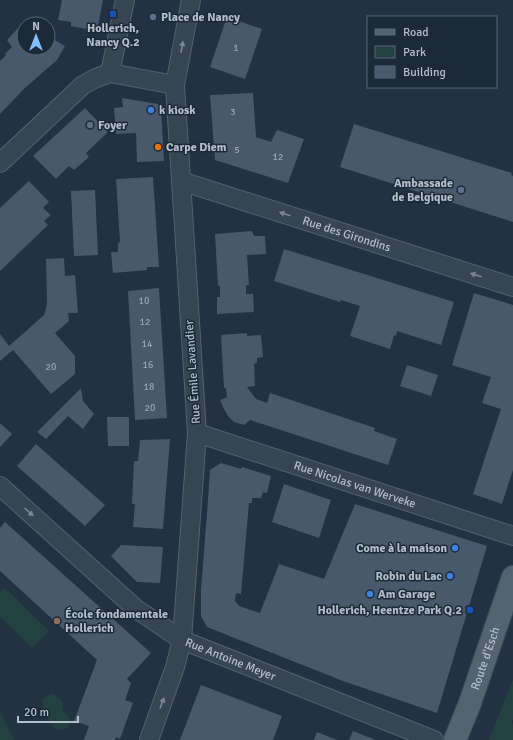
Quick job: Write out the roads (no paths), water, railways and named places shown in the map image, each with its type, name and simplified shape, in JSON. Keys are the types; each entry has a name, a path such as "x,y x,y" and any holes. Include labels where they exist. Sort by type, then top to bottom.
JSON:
{"main road":[{"name":"Route d'Esch","path":"455,740 472,697 513,576"}],"street":[{"path":"110,73 125,0"},
{"name":"Rue Émile Lavandier","path":"149,740 176,667 182,640 197,433 175,85 191,0"},
{"path":"0,163 83,85 96,78 110,73 175,85"},
{"name":"Rue des Girondins","path":"181,181 513,287"},
{"name":"Rue Nicolas van Werveke","path":"197,433 513,536"},
{"name":"Rue Antoine Meyer","path":"0,486 134,608 182,640 434,740"}],"place":[{"name":"Hollerich, Nancy Q.2","path":"113,14"},
{"name":"Place de Nancy","path":"153,17"},
{"name":"k kiosk","path":"151,110"},
{"name":"Foyer","path":"90,125"},
{"name":"Carpe Diem","path":"158,147"},
{"name":"Ambassade de Belgique","path":"461,190"},
{"name":"Come à la maison","path":"455,548"},
{"name":"Robin du Lac","path":"450,576"},
{"name":"Am Garage","path":"370,594"},
{"name":"Hollerich, Heentze Park Q.2","path":"470,610"},
{"name":"École fondamentale Hollerich","path":"57,621"}]}
